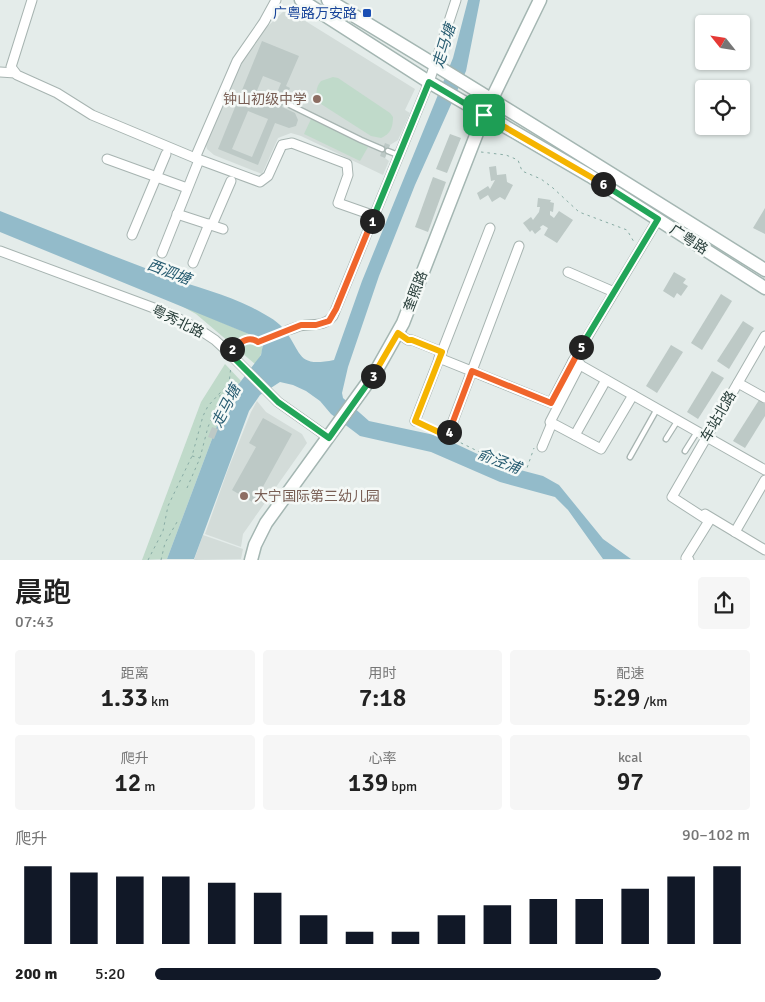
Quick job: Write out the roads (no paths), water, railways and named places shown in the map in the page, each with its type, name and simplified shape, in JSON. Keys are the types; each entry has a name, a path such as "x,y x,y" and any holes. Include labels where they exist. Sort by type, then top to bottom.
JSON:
{"main road":[{"path":"294,0 312,7"},
{"path":"301,0 432,83"},
{"path":"328,0 438,67"},
{"name":"奎照路","path":"251,560 260,534 275,510 341,422 376,371 398,333 484,115 540,0"},
{"name":"广粤路","path":"438,67 492,98 765,270"},
{"name":"广粤路","path":"432,83 590,176 765,288"}],"street":[{"path":"32,0 11,67 17,75 57,93 92,115 197,159 260,182 268,176 282,145 292,142 347,164 348,175 338,203 375,216"},
{"path":"162,253 197,159 237,61 264,22 276,0"},
{"path":"288,330 301,325 324,324 333,316 375,216 398,155 432,83 456,0"},
{"path":"0,72 15,73"},
{"path":"132,235 166,154"},
{"path":"107,158 187,188"},
{"path":"193,263 231,181"},
{"path":"177,214 223,229"},
{"path":"398,333 408,340 412,340 472,371 551,403 658,219"},
{"path":"415,421 490,228"},
{"path":"447,436 519,246"},
{"name":"粤秀北路","path":"0,251 170,314 200,330 215,340 270,395 307,424 329,438"},
{"path":"568,272 614,292"},
{"name":"车站北路","path":"672,496 765,336"},
{"path":"576,362 765,470"},
{"path":"542,447 552,423 550,422 576,362"},
{"path":"575,435 606,380"},
{"path":"738,382 765,398"},
{"path":"552,423 602,450 633,395"},
{"path":"735,532 765,480"},
{"path":"672,496 765,550"},
{"path":"672,496 709,521 686,558 689,560"}],"lane":[{"path":"290,105 361,140 398,155"},
{"path":"229,354 248,339 258,342 288,330"},
{"path":"630,457 657,409"},
{"path":"666,439 678,420"},
{"path":"686,451 697,431"}],"water":[{"name":"走马塘","path":"468,0 480,0 466,71 415,185 379,276 348,367 342,393 343,398 369,421 439,436 501,465 543,476 559,485 603,539 631,559 603,559 568,510 555,497 500,482 431,452 360,436 331,414 320,401 306,391 280,382 260,395 249,411 194,559 167,559 224,407 231,394 261,355 263,344 261,339 0,232 0,211 176,280 251,307 280,325 301,356 306,360 321,362 334,360 362,281 453,58"}],"place":[{"name":"广粤路万安路","path":"367,13"},
{"name":"钟山初级中学","path":"317,99"},
{"name":"大宁国际第三幼儿园","path":"244,496"}],"water label":[{"name":"西泗塘","path":"169,272"},
{"name":"俞泾浦","path":"499,461"}]}
